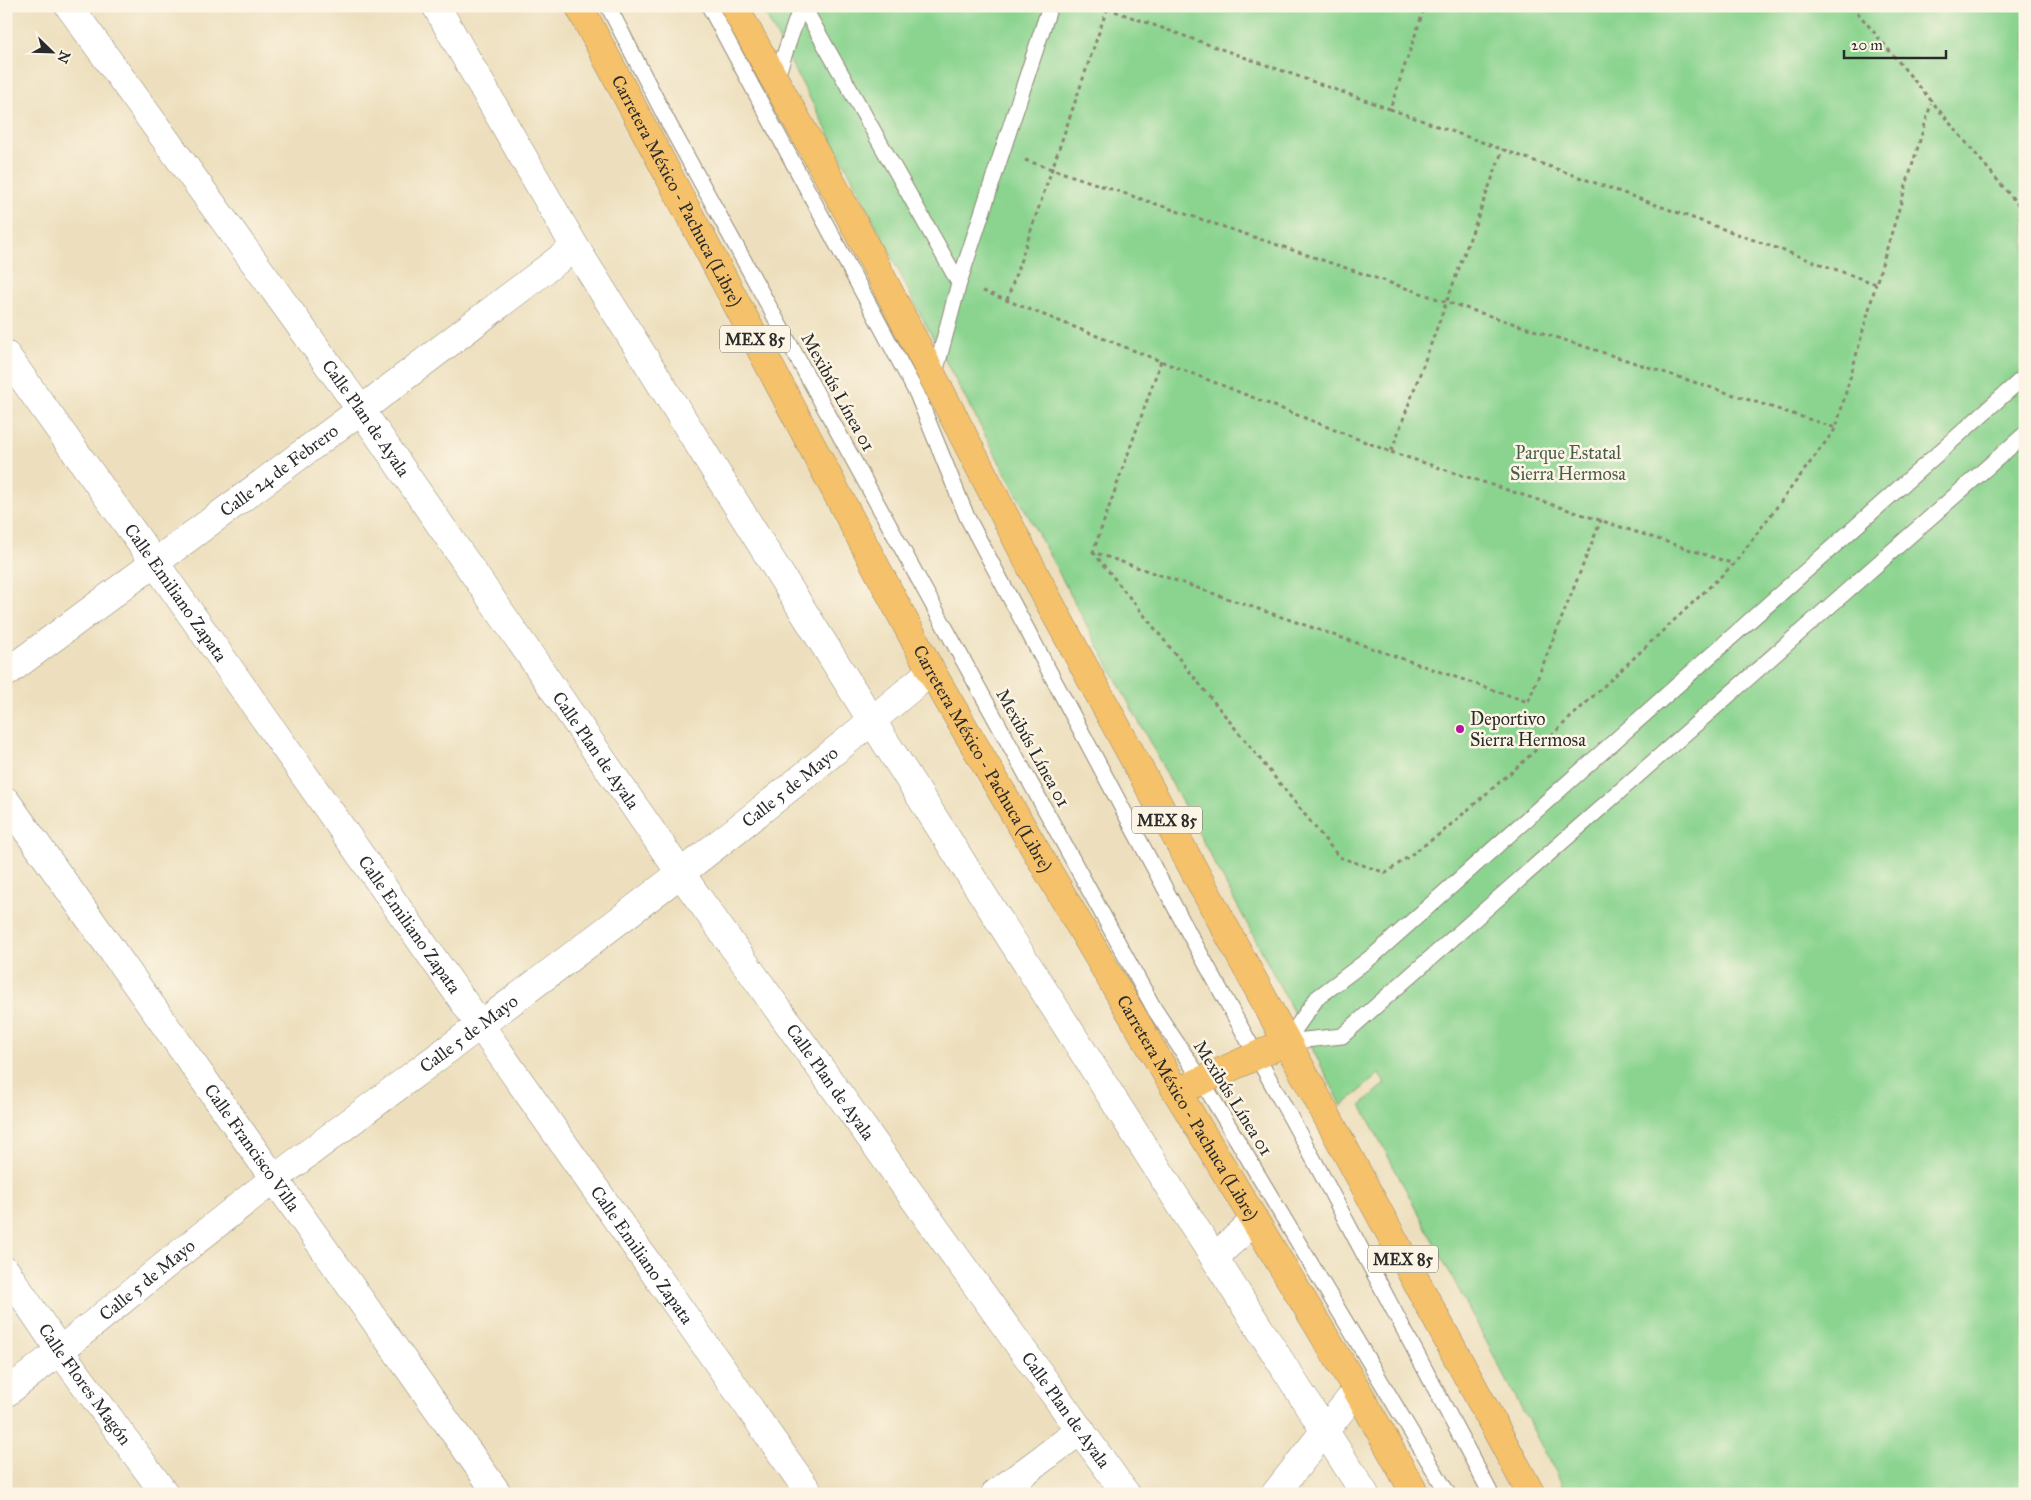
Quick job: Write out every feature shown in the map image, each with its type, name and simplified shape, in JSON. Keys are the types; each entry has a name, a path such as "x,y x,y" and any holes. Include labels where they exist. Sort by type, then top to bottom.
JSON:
{"main road":[{"name":"Carretera México - Pachuca (Libre)","path":"579,6 931,671 1177,1092 1357,1390 1415,1494"},
{"name":"MEX 85","path":"734,6 776,79 934,376 1047,598 1531,1494"},
{"path":"1177,1092 1286,1042"}],"street":[{"name":"Calle Plan de Ayala","path":"69,6 361,410 680,874 1126,1494"},
{"path":"436,6 575,247 872,721 1365,1494"},
{"name":"Calle 24 de Febrero","path":"6,673 361,410 575,247"},
{"name":"Calle Emiliano Zapata","path":"6,355 155,563 810,1494"},
{"name":"Calle 5 de Mayo","path":"6,1393 274,1179 680,874 872,721 931,671"},
{"name":"Calle Francisco Villa","path":"6,801 498,1494"},
{"path":"1214,1257 1254,1221"},
{"name":"Calle Flores Magón","path":"6,1271 60,1351 165,1494"},
{"path":"1275,1494 1357,1390"},
{"path":"995,1494 1081,1430"}],"lane":[{"name":"Mexibús Línea 01","path":"608,6 669,124 1155,1010 1202,1081 1448,1494"},
{"name":"Mexibús Línea 01","path":"709,6 917,394 967,517 1255,1056 1315,1162 1491,1494"},
{"path":"776,79 802,6"},
{"path":"802,6 959,283"},
{"path":"934,376 959,283 1050,6"},
{"path":"1286,1042 1318,998 1374,955 2025,376"},
{"path":"1286,1042 1342,1036 2025,434"}],"path":[{"path":"1100,6 1876,284"},
{"path":"1390,109 1425,6"},
{"path":"1852,6 1931,104 2025,213"},
{"path":"1007,300 1050,169 1108,8"},
{"path":"1093,552 1339,858 1386,873 1442,833 1523,762 1734,564 1836,428 1876,284 1931,104"},
{"path":"1391,452 1503,149"},
{"path":"1002,151 1050,169 1447,302 1836,428"},
{"path":"959,283 1007,300 1391,452 1734,564"},
{"path":"1093,552 1161,361"},
{"path":"1093,552 1528,702 1601,520"}],"green space":[{"name":"Deportivo Sierra Hermosa","path":"761,6 2025,6 2025,1494 1567,1494 1361,1105 1385,1084 1379,1074 1342,1106 1259,946 918,310 858,189"}],"place":[{"name":"Deportivo Sierra Hermosa","path":"1460,729"}],"park label":[{"name":"Parque Estatal Sierra Hermosa","path":"1568,463"}]}
